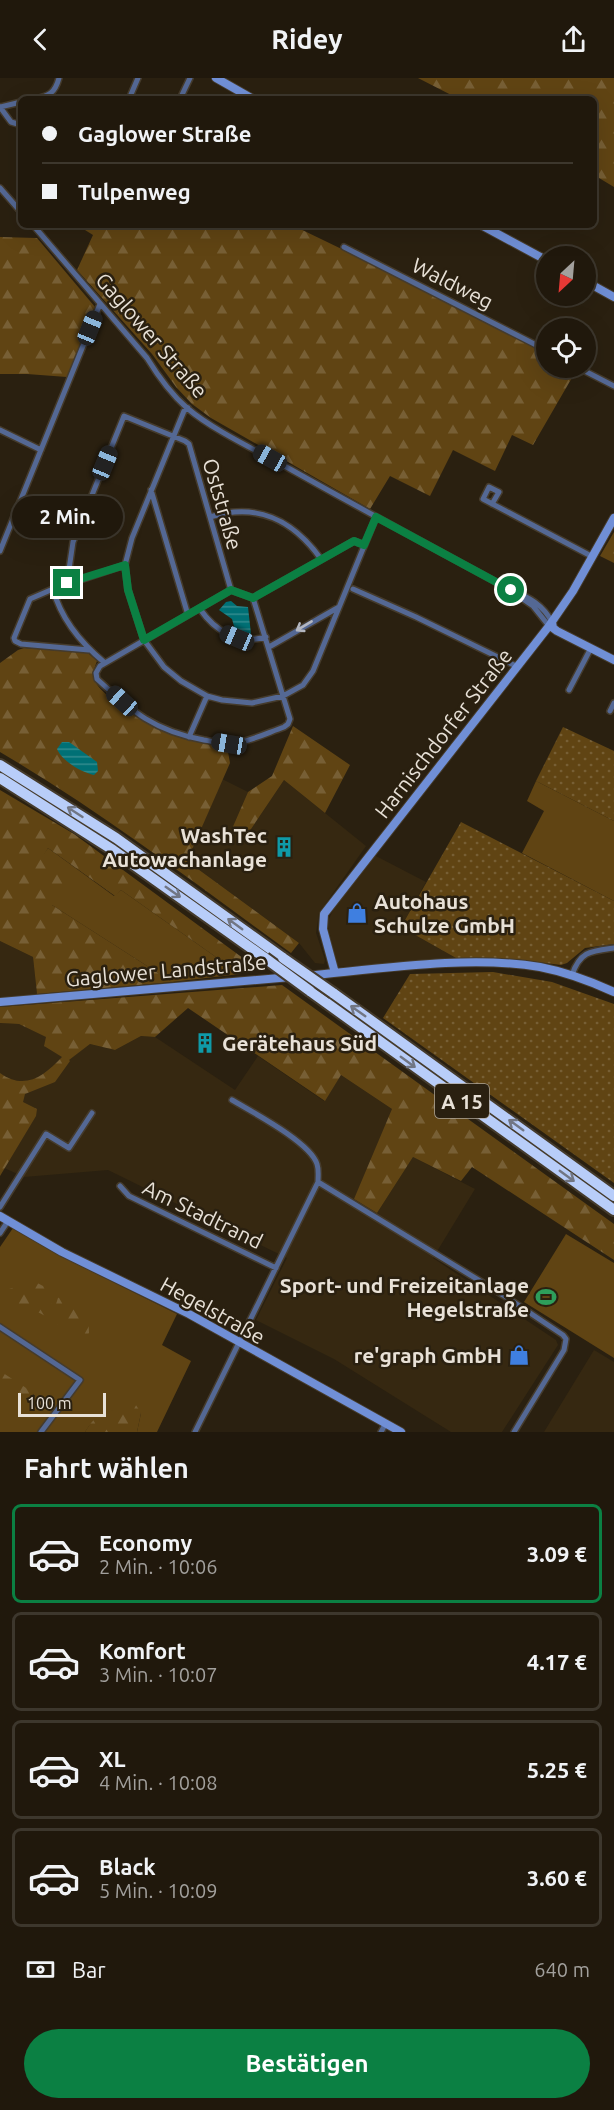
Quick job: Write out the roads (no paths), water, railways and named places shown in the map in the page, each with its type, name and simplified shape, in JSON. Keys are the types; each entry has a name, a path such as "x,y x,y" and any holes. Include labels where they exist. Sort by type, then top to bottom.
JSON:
{"highway":[{"name":"A 15","path":"0,765 116,838 614,1196"},
{"name":"A 15","path":"0,778 113,850 614,1210"}],"street":[{"path":"49,96 54,91 59,78"},
{"path":"130,96 138,78"},
{"path":"181,96 189,78"},
{"path":"216,78 249,96"},
{"path":"18,103 0,107 11,122 18,124"},
{"path":"0,188 18,209"},
{"name":"Gaglower Straße","path":"36,228 147,358 159,377 188,408 229,435 511,590 533,606 552,626"},
{"path":"487,228 536,255"},
{"name":"Waldweg","path":"344,247 536,345"},
{"path":"596,287 614,297"},
{"path":"0,551 100,304"},
{"path":"596,377 614,386"},
{"path":"188,408 184,411 151,490 132,538 125,565 128,590 144,640 164,667 187,686 207,696 241,703 264,701 283,696 295,691 308,680 376,517"},
{"path":"67,583 74,542 124,416 174,436"},
{"path":"0,430 41,450"},
{"name":"Oststraße","path":"174,436 189,444 231,590"},
{"path":"151,490 188,615"},
{"path":"492,504 593,556"},
{"path":"210,517 235,511 265,514 292,528 307,540 321,559"},
{"name":"Harnischdorfer Straße","path":"335,973 322,929 324,914 552,626 614,518"},
{"path":"253,598 290,719 284,727 245,741 229,744 189,737 153,724 135,713 97,679 97,670 105,663 231,590 253,598 354,541 364,545"},
{"path":"89,650 21,644 14,638 30,599 67,583 125,565"},
{"path":"54,589 60,607 70,624 89,650 105,663"},
{"path":"353,589 518,667"},
{"path":"269,647 339,607"},
{"path":"200,609 215,627 224,633 245,640 266,638"},
{"path":"552,626 614,660"},
{"path":"569,690 591,648"},
{"path":"189,737 207,696"},
{"path":"610,711 614,703"},
{"path":"572,975 579,958 585,954 614,948"},
{"name":"Gaglower Landstraße","path":"0,1002 335,973 490,963 538,967 572,975 614,992"},
{"path":"232,1100 292,1137 311,1153 317,1162 318,1182 563,1335 566,1339 564,1350 514,1432"},
{"path":"0,1207 46,1134 69,1148 92,1113"},
{"name":"Am Stadtrand","path":"195,1432 318,1182"},
{"name":"Am Stadtrand","path":"120,1186 129,1196 276,1268"},
{"name":"Hegelstraße","path":"0,1216 62,1252 189,1314 401,1432"},
{"path":"0,1233 8,1221"},
{"path":"0,1327 80,1380 41,1432"},
{"path":"381,1432 386,1423"}],"water":[{"path":"231,601 237,606 248,607 251,634 235,630 232,619 219,610 226,602"},
{"path":"62,742 69,742 97,762 98,771 94,775 89,774 67,762 57,749"}],"place":[{"name":"WashTec Autowachanlage","path":"284,847"},
{"name":"Autohaus Schulze GmbH","path":"357,913"},
{"name":"Gerätehaus Süd","path":"205,1043"},
{"name":"Sport- und Freizeitanlage Hegelstraße","path":"546,1297"},
{"name":"re'graph GmbH","path":"519,1355"}]}
